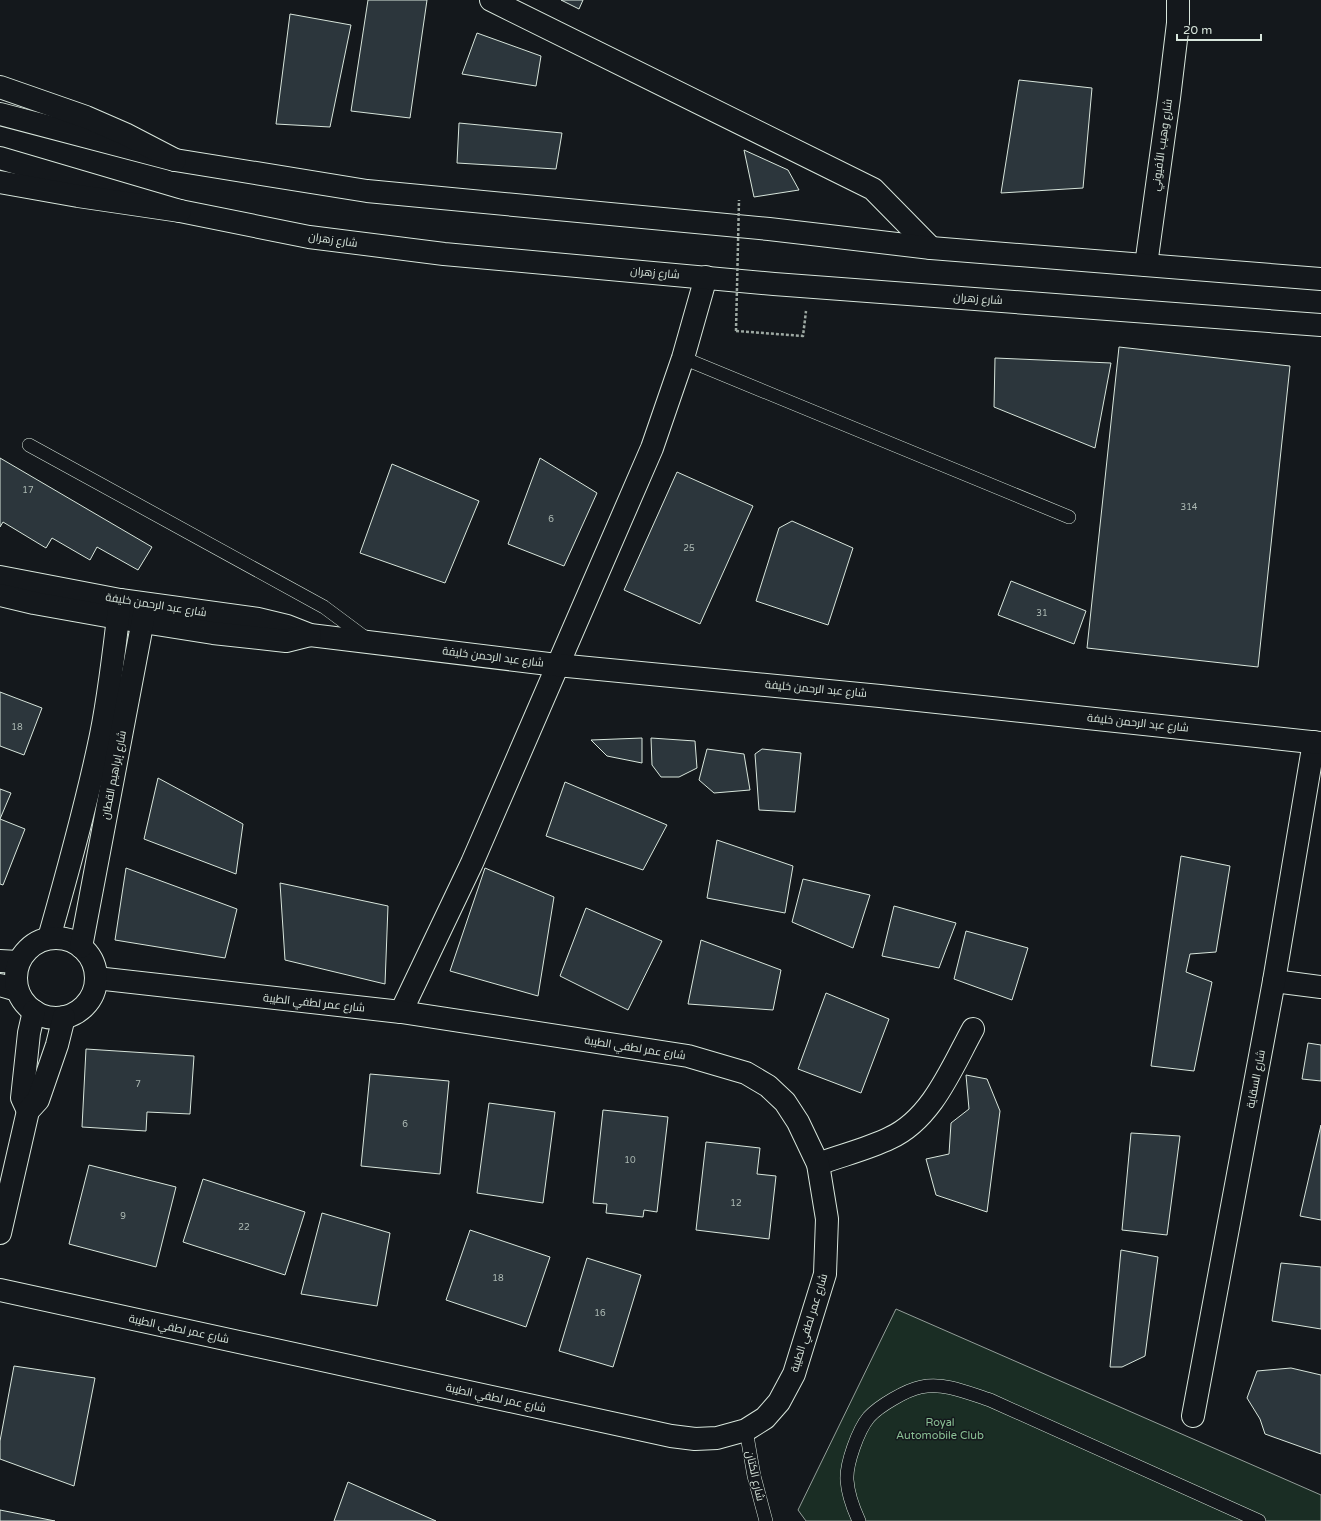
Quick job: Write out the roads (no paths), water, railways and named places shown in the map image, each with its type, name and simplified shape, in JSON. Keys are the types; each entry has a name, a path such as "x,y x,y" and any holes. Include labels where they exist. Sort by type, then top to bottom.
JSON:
{"main road":[{"path":"491,0 873,189 931,248"},
{"name":"شارع وهيب الأفيوني","path":"1146,265 1178,24 1178,0"},
{"name":"شارع وهيب الأفيوني","path":"1178,24 1185,0"},
{"path":"0,87 86,117 125,134 175,160"},
{"path":"0,114 175,160 367,191 769,230 931,248 1321,279"},
{"name":"شارع زهران","path":"0,158 180,211 309,237 444,254 809,286 1321,325"},
{"path":"0,182 78,196 180,211"},
{"path":"401,1012 472,863 652,448 683,358 706,277"},
{"name":"شارع عبد الرحمن خليفة","path":"0,578 119,609"},
{"name":"شارع عبد الرحمن خليفة","path":"0,595 34,603 119,609 145,613 213,633 286,641 310,635 370,641 557,665 880,696 1318,742"},
{"name":"شارع إبراهيم القطان","path":"49,938 83,815 101,735 110,686 119,609"},
{"name":"شارع إبراهيم القطان","path":"81,947 145,613"},
{"name":"شارع السقاية","path":"1193,1416 1318,742"},
{"path":"49,938 66,939 81,947 89,956 94,966 96,978 90,999 75,1013 64,1017 54,1018 43,1016 23,1002 9,987 16,976 9,962 26,951 36,942 49,938"},
{"name":"شارع عمر لطفي الطيبة","path":"0,1290 671,1436 695,1439 717,1438 746,1430 765,1418 780,1402 794,1374 825,1274 827,1219 818,1164 798,1122 785,1102 768,1086 746,1073 688,1056 401,1012 96,978"},
{"path":"1274,981 1321,987"},
{"path":"28,1111 22,1098 29,1033 34,1011"},
{"path":"0,1233 28,1111 38,1100 57,1045 64,1017"},
{"path":"818,1164 890,1138 907,1128 923,1115 932,1103 973,1029"}],"lane":[{"path":"683,358 1069,517"},
{"path":"29,445 324,607 370,641"},
{"path":"859,1521 850,1501 847,1479 850,1460 858,1437 869,1417 896,1396 921,1387 947,1386 990,1400 1259,1521"},
{"name":"شارع الكتان","path":"746,1430 754,1476 766,1521"}],"park label":[{"name":"Royal Automobile Club","path":"940,1428"}]}
